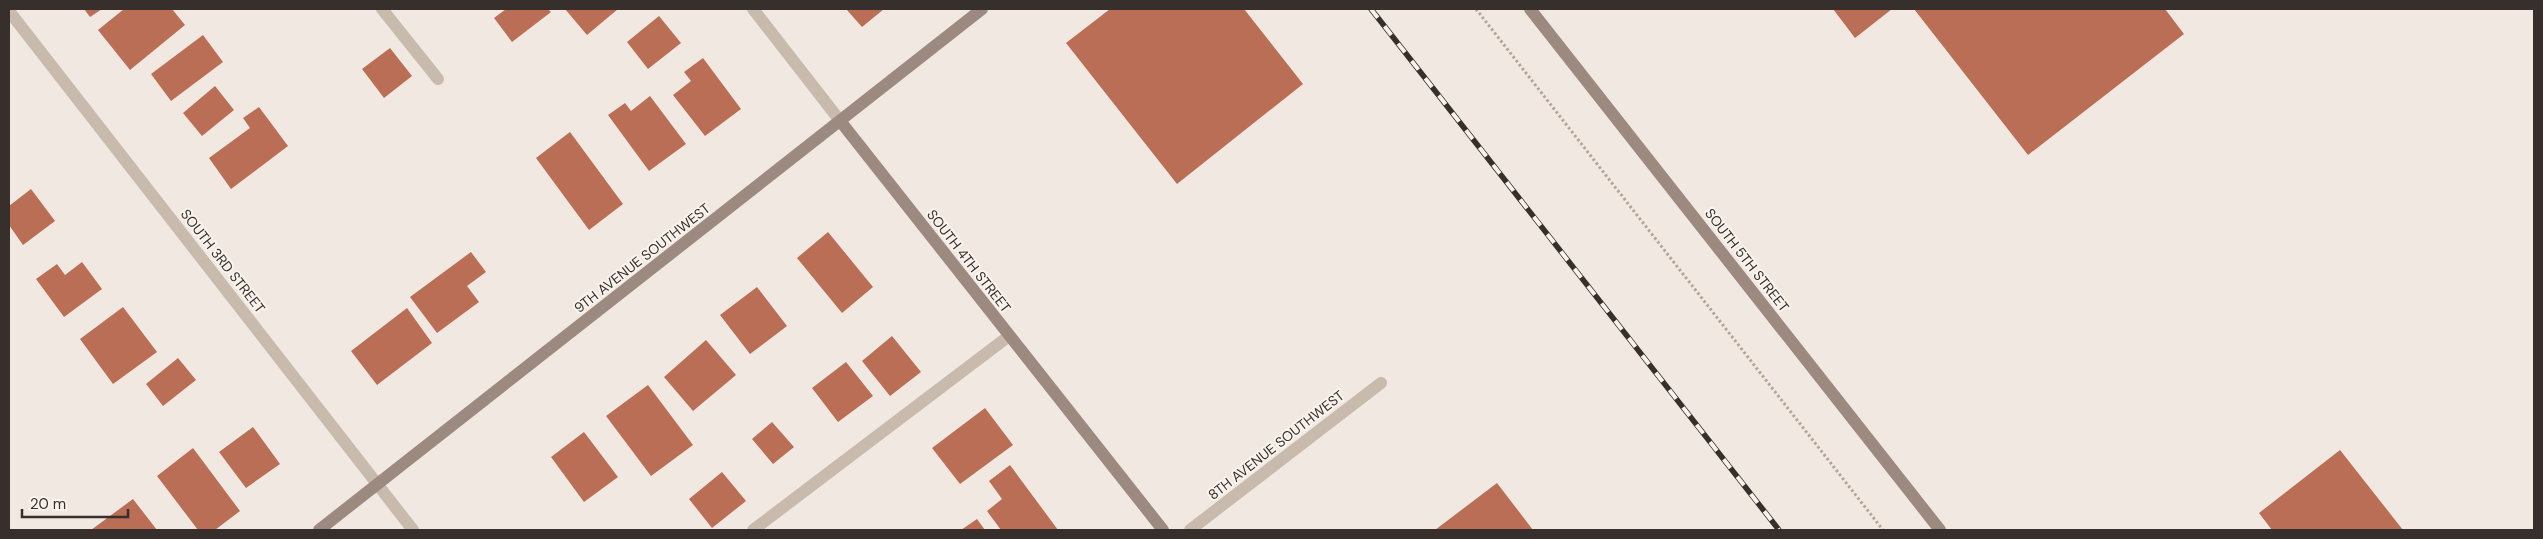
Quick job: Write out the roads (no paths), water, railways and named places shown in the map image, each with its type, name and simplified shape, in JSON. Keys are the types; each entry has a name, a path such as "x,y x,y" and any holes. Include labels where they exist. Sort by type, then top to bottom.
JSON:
{"street":[{"path":"382,9 438,79"},
{"name":"SOUTH 4TH STREET","path":"753,9 1163,530"},
{"name":"9TH AVENUE SOUTHWEST","path":"318,530 841,122 982,9"},
{"name":"SOUTH 5TH STREET","path":"1530,9 1940,530"},
{"name":"SOUTH 3RD STREET","path":"9,11 413,530"},
{"path":"753,530 1009,336"},
{"name":"8TH AVENUE SOUTHWEST","path":"1190,530 1381,383"}],"railway":[{"path":"1371,9 1779,530"}]}
